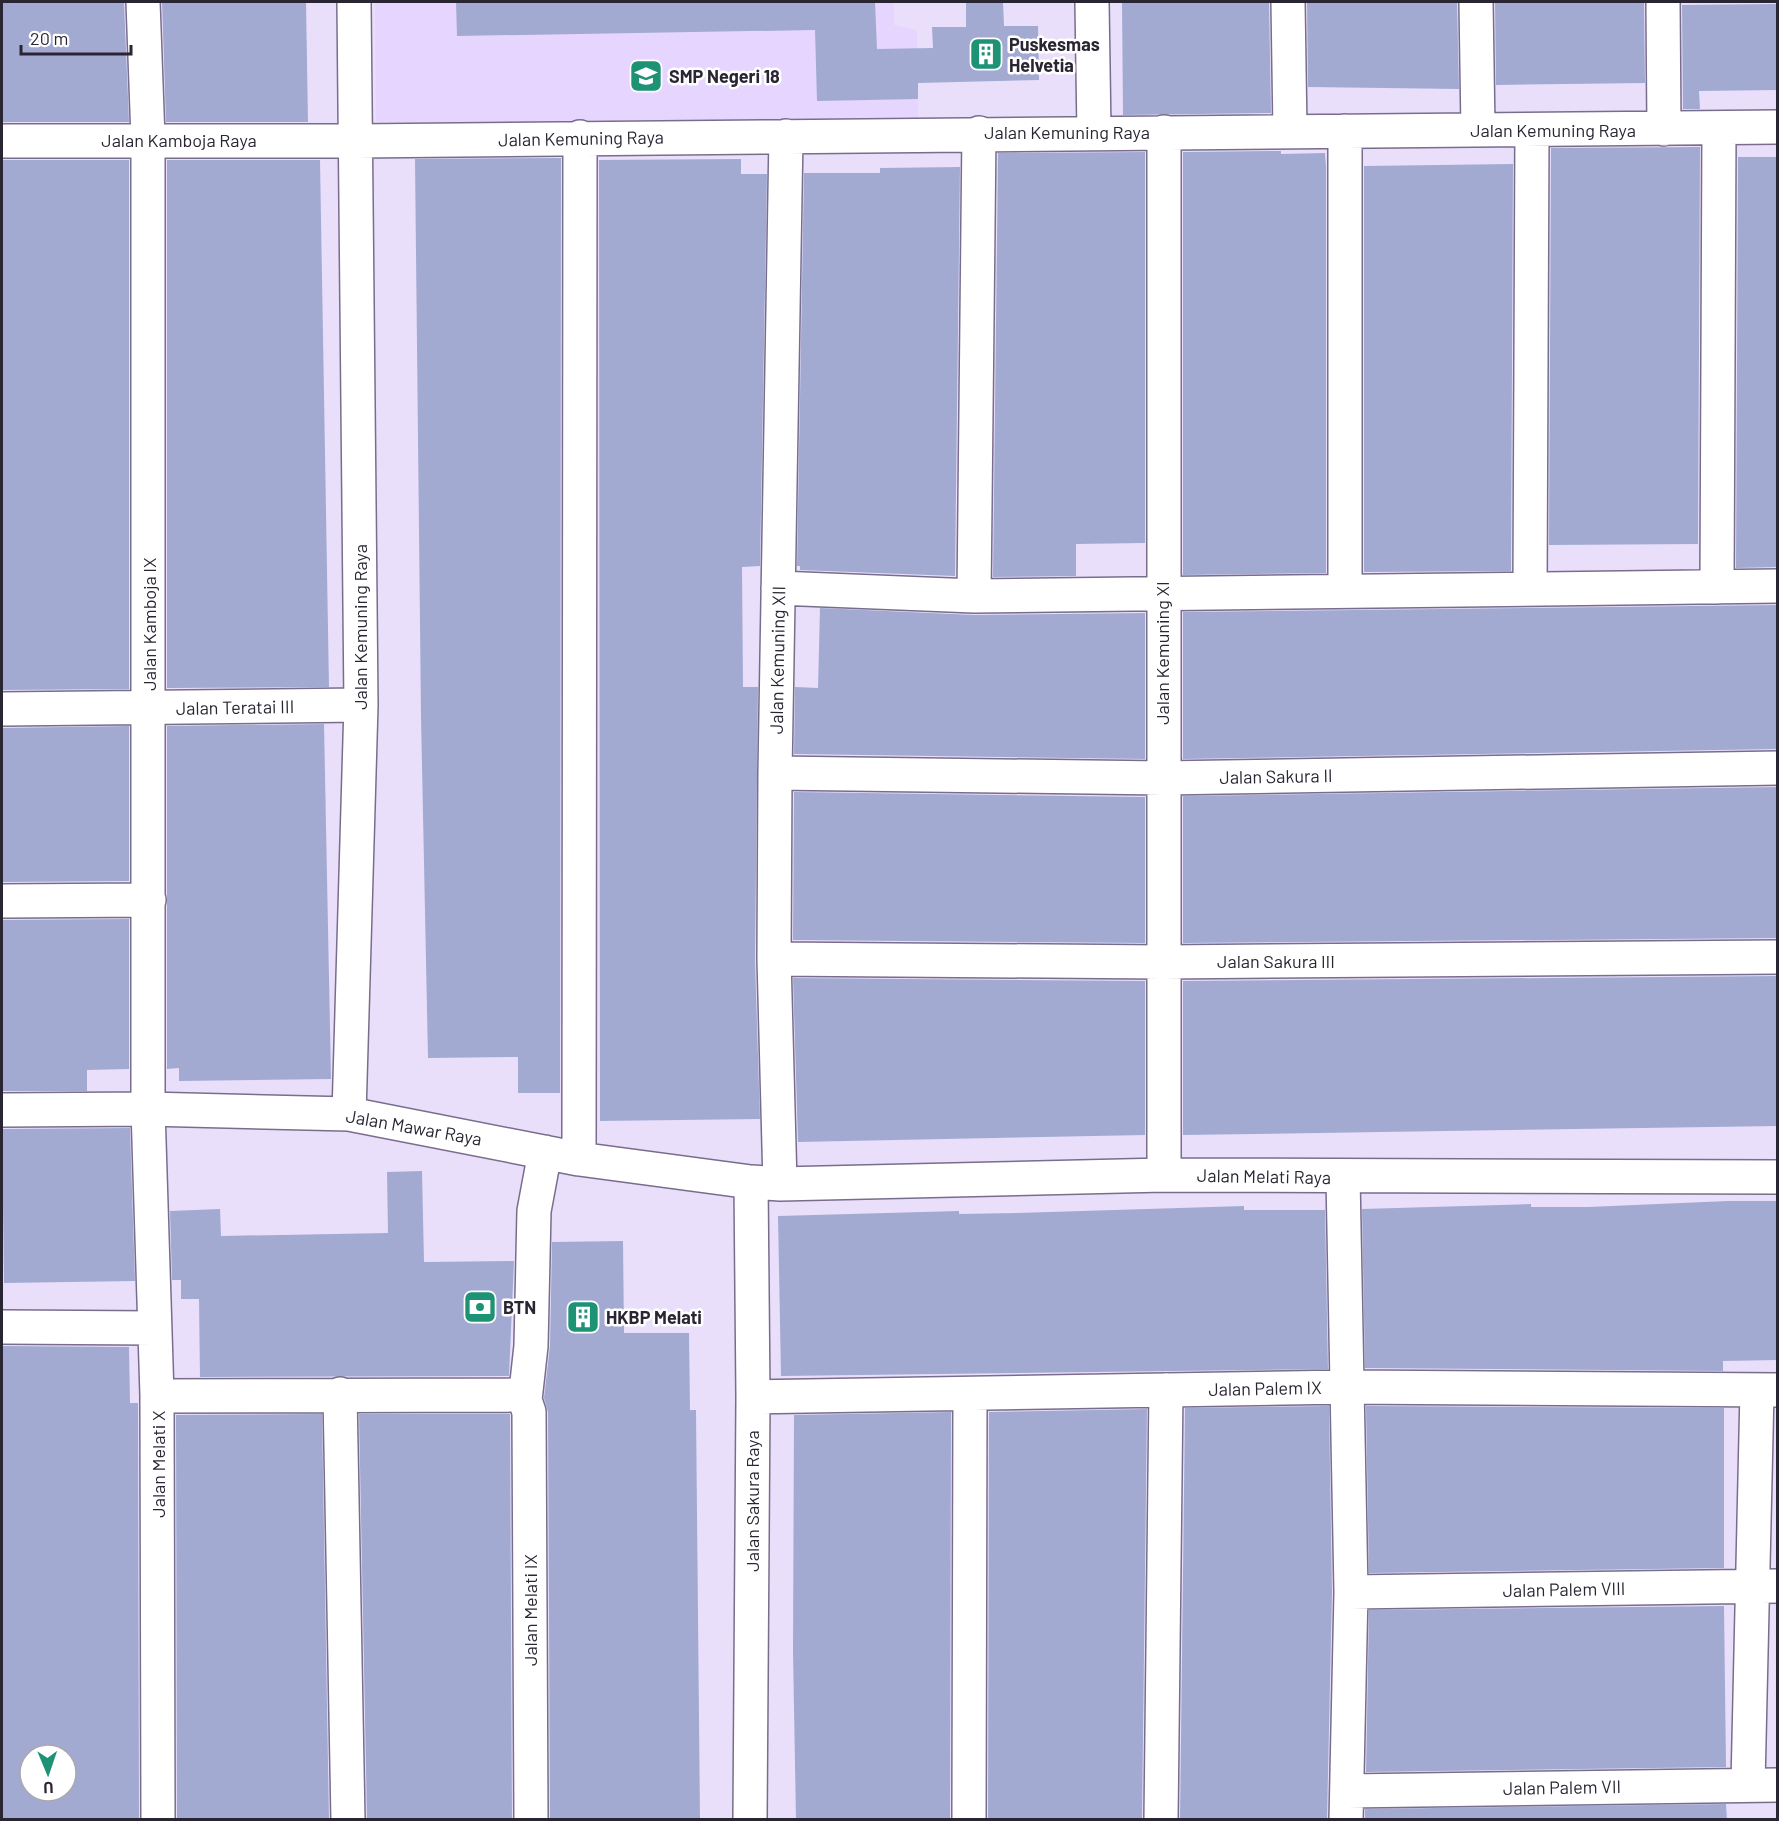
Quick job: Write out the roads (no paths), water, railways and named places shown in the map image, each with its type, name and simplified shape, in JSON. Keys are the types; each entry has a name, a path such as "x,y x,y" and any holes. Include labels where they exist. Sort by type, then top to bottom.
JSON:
{"street":[{"name":"Jalan Kamboja IX","path":"143,2 148,139 148,1109"},
{"name":"Jalan Kemuning Raya","path":"349,1114 361,705 354,2"},
{"path":"1092,2 1094,133"},
{"path":"1288,2 1290,132"},
{"path":"1476,2 1478,130"},
{"path":"1663,2 1664,129"},
{"name":"Jalan Kemuning Raya","path":"356,141 979,133 1778,127"},
{"path":"1717,587 1719,129"},
{"path":"1530,589 1532,130"},
{"path":"1345,131 1345,589"},
{"name":"Jalan Kemuning XI","path":"1164,132 1162,592 1164,1175"},
{"path":"974,596 979,133"},
{"name":"Jalan Kemuning XII","path":"766,1183 774,959 786,136"},
{"path":"579,137 579,1159"},
{"name":"Jalan Kamboja Raya","path":"2,141 148,139 356,141"},
{"path":"778,588 974,596 1345,589 1778,586"},
{"name":"Jalan Teratai III","path":"2,709 361,705"},
{"name":"Jalan Sakura II","path":"775,773 1162,778 1778,768"},
{"path":"2,901 149,900"},
{"name":"Jalan Sakura III","path":"774,959 1162,962 1778,957"},
{"name":"Jalan Mawar Raya","path":"2,1110 148,1109 349,1114 579,1159 766,1183"},
{"name":"Jalan Melati X","path":"148,1109 158,1396 158,1820"},
{"name":"Jalan Melati IX","path":"531,1820 529,1412 525,1400 531,1346 534,1210 545,1152"},
{"name":"Jalan Melati Raya","path":"766,1183 1164,1175 1343,1178 1778,1177"},
{"path":"1343,1178 1351,1592 1346,1805"},
{"name":"Jalan Sakura Raya","path":"750,1820 753,1397 766,1183"},
{"path":"2,1327 154,1328"},
{"name":"Jalan Palem IX","path":"753,1397 1346,1387 1767,1390"},
{"path":"1161,1820 1166,1390"},
{"path":"1763,1785 1767,1390"},
{"path":"340,1394 348,1820"},
{"path":"969,1820 970,1394"},
{"path":"158,1396 517,1395 525,1400"},
{"name":"Jalan Palem VIII","path":"1351,1592 1766,1586"},
{"name":"Jalan Palem VII","path":"1346,1805 1763,1785"}],"place":[{"name":"Puskesmas Helvetia","path":"986,54"},
{"name":"SMP Negeri 18","path":"646,76"},
{"name":"BTN","path":"480,1307"},
{"name":"HKBP Melati","path":"583,1317"}]}
